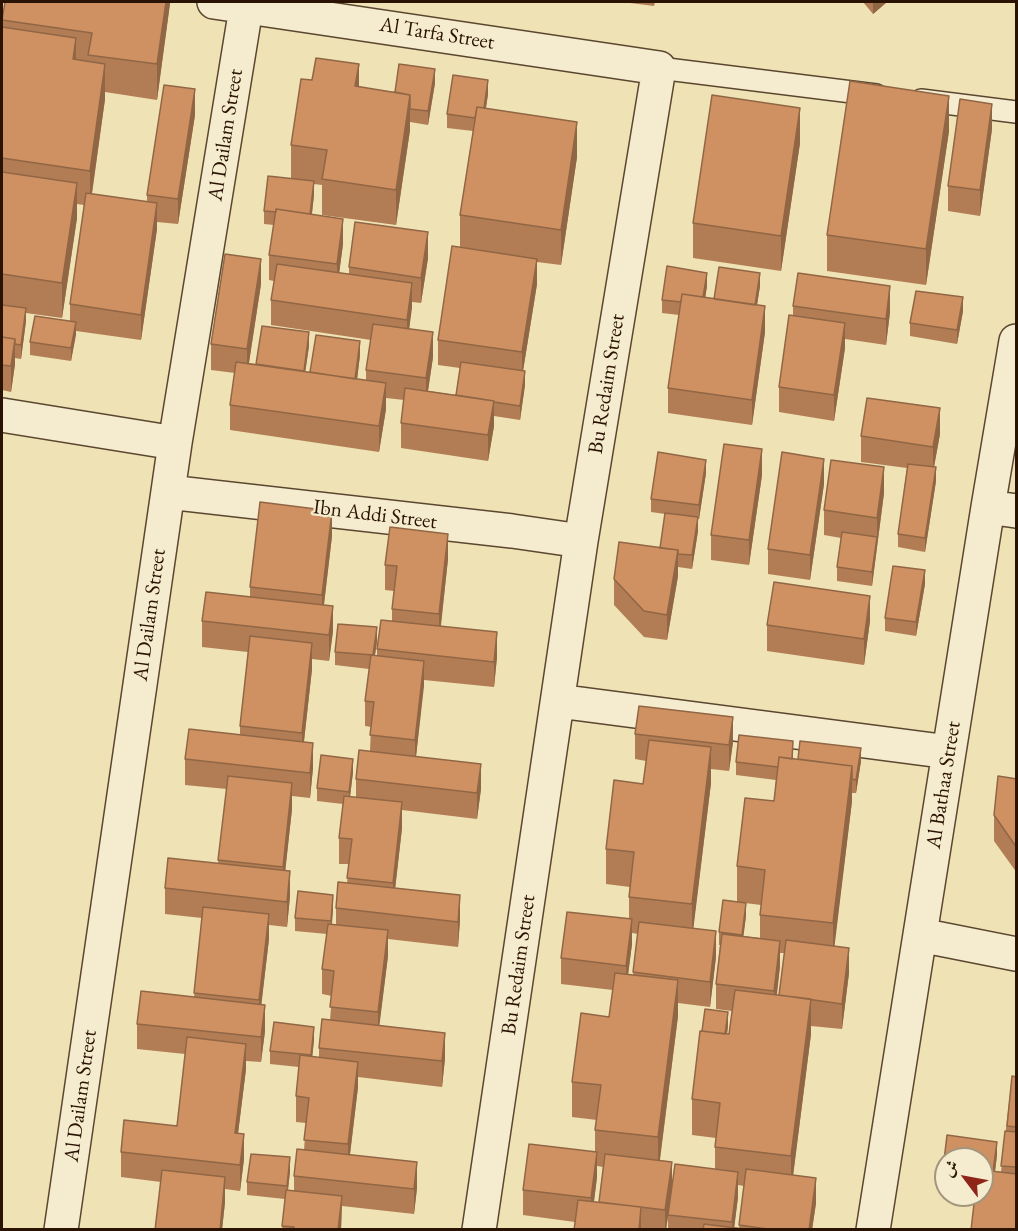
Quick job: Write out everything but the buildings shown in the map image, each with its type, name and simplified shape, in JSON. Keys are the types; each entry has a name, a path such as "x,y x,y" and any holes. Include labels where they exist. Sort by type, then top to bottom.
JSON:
{"street":[{"name":"Al Tarfa Street","path":"214,2 247,4 659,68"},
{"name":"Al Dailam Street","path":"61,1230 175,442 247,4"},
{"name":"Bu Redaim Street","path":"479,1230 581,541 659,68"},
{"name":"Al Bathaa Street","path":"873,1230 949,752 1002,509 1017,341"},
{"path":"2,415 175,442"},
{"name":"Ibn Addi Street","path":"168,492 512,531 581,541"},
{"path":"558,701 949,752"},
{"path":"920,935 1017,954"}],"lane":[{"path":"659,68 1017,112"}]}
